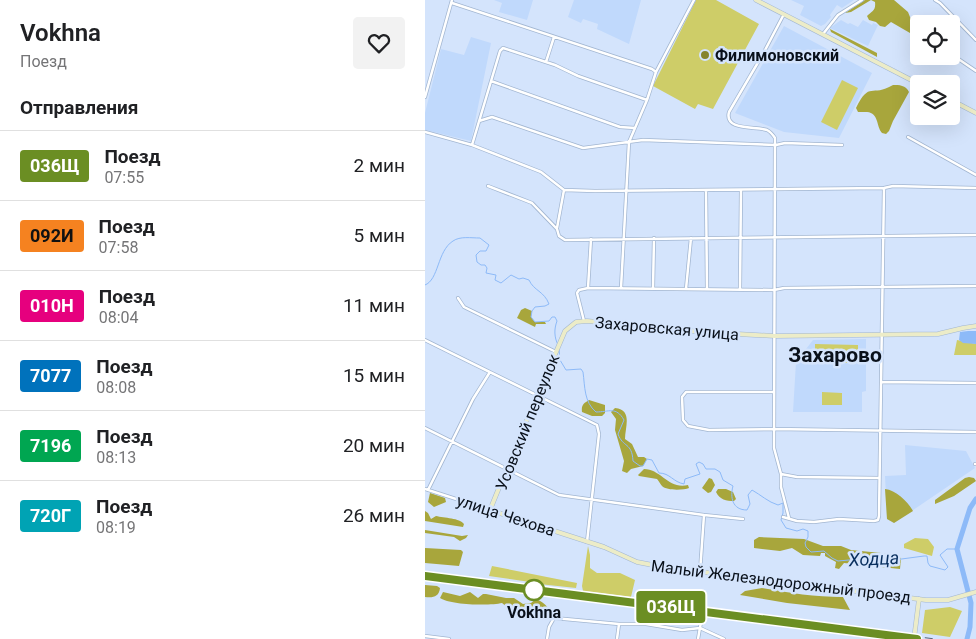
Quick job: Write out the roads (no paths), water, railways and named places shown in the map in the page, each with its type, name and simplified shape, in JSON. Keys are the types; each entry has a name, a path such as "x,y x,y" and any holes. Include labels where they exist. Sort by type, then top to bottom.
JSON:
{"street":[{"path":"621,288 622,238 629,142 647,100 656,72 694,0"},
{"path":"756,0 910,79"},
{"path":"823,34 838,15 862,0"},
{"path":"935,0 976,40"},
{"path":"425,97 452,2 652,69 656,72"},
{"path":"784,14 727,118 734,124 768,131 775,138 774,453 781,474 781,487 789,518"},
{"path":"546,62 554,37"},
{"path":"472,145 500,51 503,48 647,100"},
{"path":"960,60 976,71"},
{"path":"491,81 626,129 635,128"},
{"path":"960,105 976,113"},
{"path":"479,121 492,117 583,148 643,140 776,145 785,143 842,144"},
{"path":"425,132 472,145 541,172 564,190 741,190 884,188 893,186 976,188"},
{"path":"908,137 976,175"},
{"path":"488,186 532,203 557,229"},
{"path":"783,517 797,521 814,522 839,519 874,521 879,516 884,188"},
{"path":"564,190 557,229 559,236 565,240 976,235"},
{"path":"707,190 707,289"},
{"path":"741,190 741,289"},
{"path":"653,288 655,238"},
{"path":"686,289 691,238"},
{"path":"588,288 591,239"},
{"path":"584,321 577,293 579,290 588,288 774,290 784,288 976,286"},
{"path":"458,298 464,307 556,350"},
{"name":"Захаровская улица","path":"563,333 572,324 584,321 702,332 775,336 938,334 976,326"},
{"name":"Усовский переулок","path":"490,510 563,333"},
{"path":"425,340 597,426 599,434 587,542"},
{"path":"427,490 473,399 490,372"},
{"path":"881,382 976,383"},
{"path":"775,392 686,392 682,397 683,420 687,426 727,430 976,432"},
{"path":"425,428 559,495 704,515 743,518"},
{"path":"781,474 797,477 879,478"},
{"name":"улица Чехова","path":"427,490 587,542"},
{"path":"700,572 704,515"},
{"name":"Малый Железнодорожный проезд","path":"587,542 604,547 637,562 700,572 919,599 941,600 976,592"},
{"path":"914,639 919,599"},
{"path":"547,639 549,627 554,618 619,624 645,624 682,630 700,628 724,639"},
{"path":"698,639 701,622"},
{"path":"617,639 619,624"},
{"path":"425,636 449,639"}],"water":[{"path":"976,331 976,344 963,343 959,340 960,332"}],"waterway":[{"name":"Ходца","path":"425,285 430,282 444,251 453,241 462,238 480,238 489,245 486,251 480,251 476,255 477,262 485,265 487,268 486,273 496,275 495,280 501,283 511,275 519,279 529,280 547,300 549,304 535,307 531,317 535,322 549,321 552,317 555,317 557,321 555,336 558,345"},
{"name":"Ходца","path":"559,349 560,360 566,370 581,369 583,372 586,394 592,408 596,412 615,411 624,420 618,434 631,451 633,461 643,466 647,459 652,460 659,473 666,474 684,484 685,479 700,474 696,464 699,462 706,469 715,469 720,472 723,480 733,486 732,498 738,508 747,510 750,504 748,495 752,490 774,504 783,503 781,520 786,528 808,531 805,543 811,552 824,551 838,561 860,559 868,561 894,560 927,556 930,566 945,570 948,567 940,555 947,549 957,549"},
{"path":"967,639 970,627 971,603 957,549 970,508 976,499"}],"railway":[{"path":"425,573 935,639"}],"train":[{"name":"036Щ","path":"425,576 917,639"}],"place":[{"name":"Филимоновский","path":"705,55"},
{"name":"Vokhna","path":"534,590"}],"district":[{"name":"Захарово","path":"835,355"}]}
